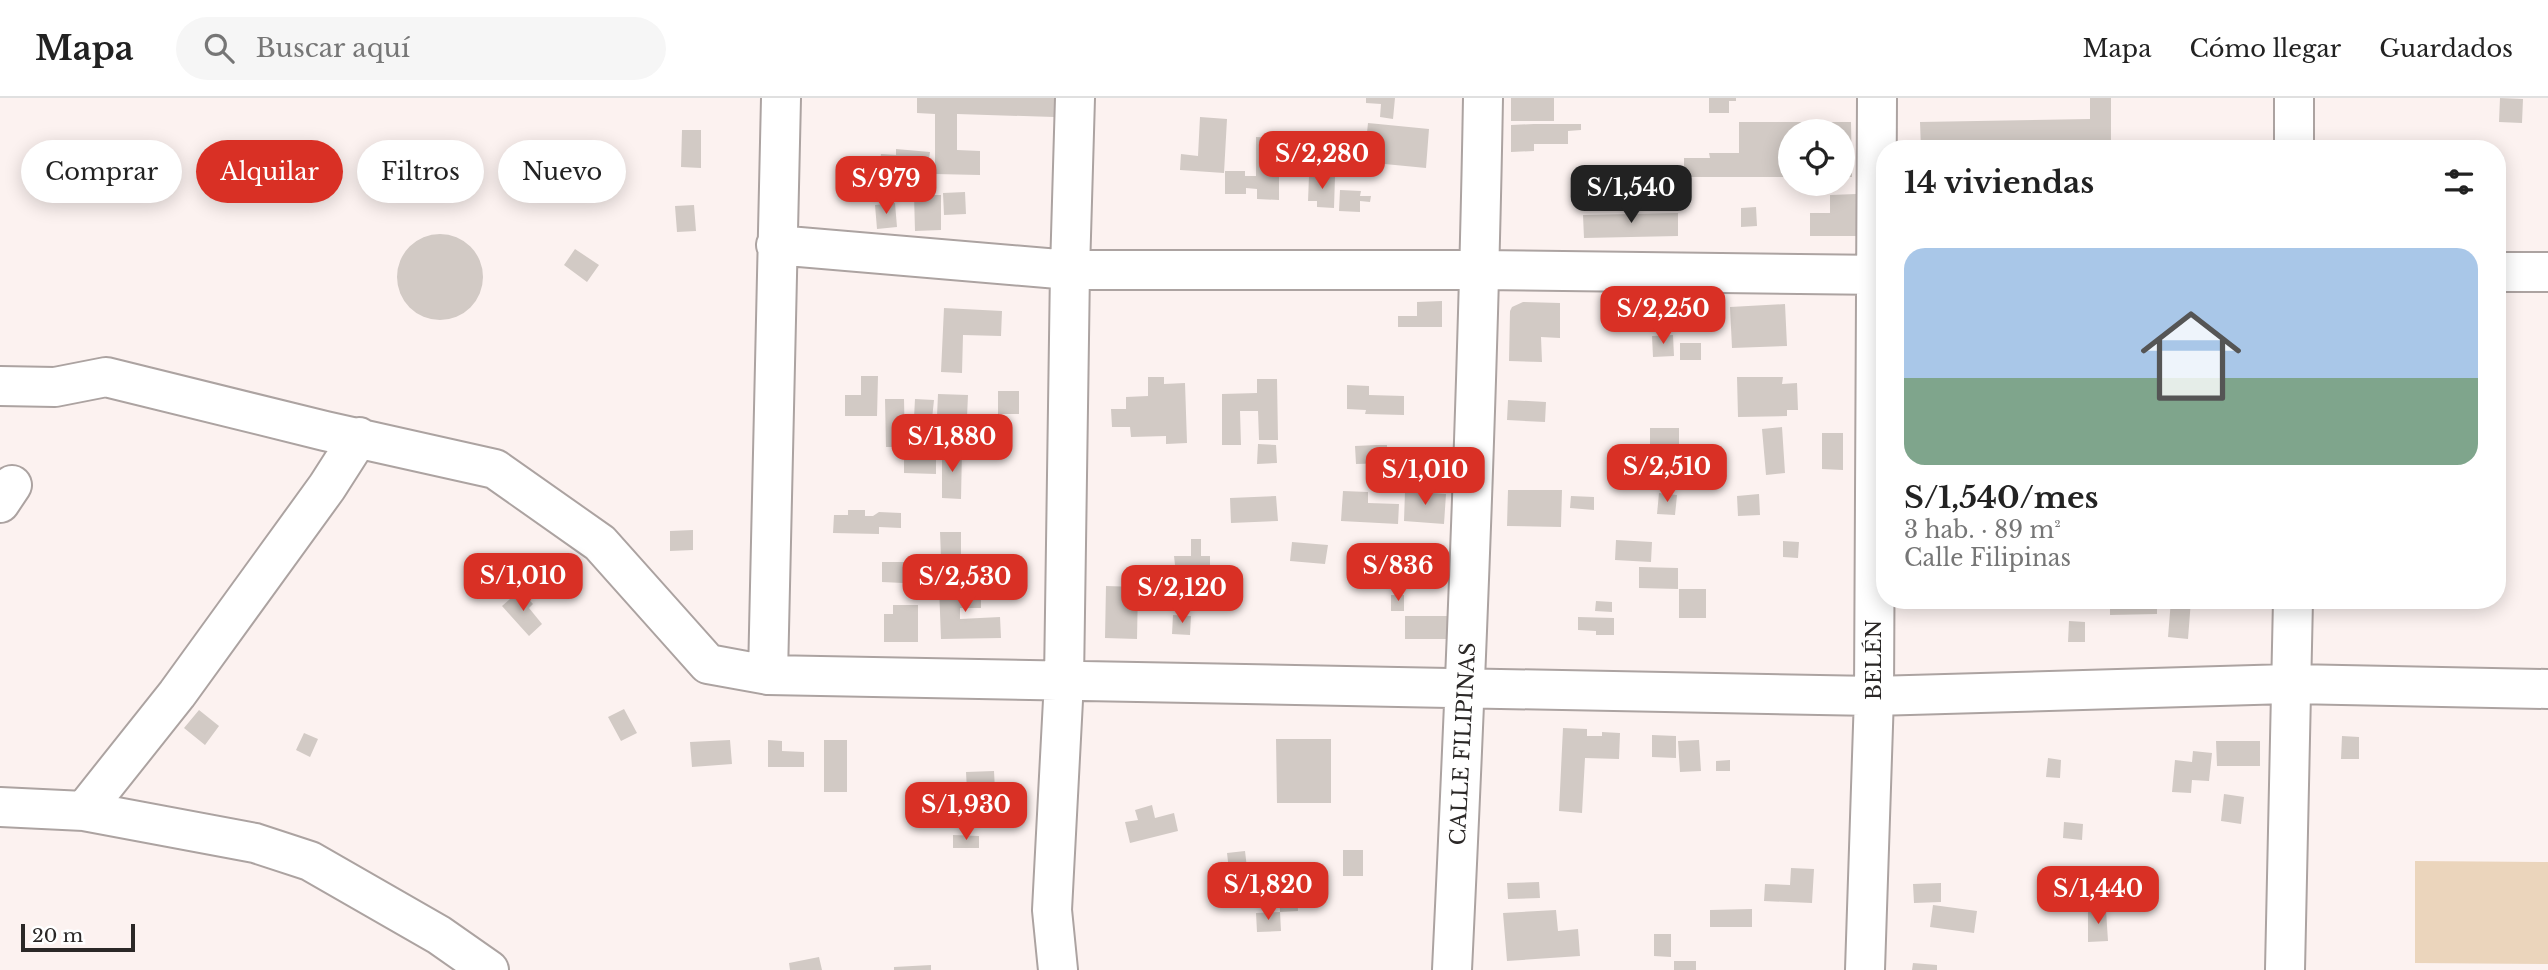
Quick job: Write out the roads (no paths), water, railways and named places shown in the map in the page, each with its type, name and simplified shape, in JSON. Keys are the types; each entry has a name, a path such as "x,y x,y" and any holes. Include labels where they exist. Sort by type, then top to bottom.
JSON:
{"street":[{"path":"768,675 781,98"},
{"path":"1058,970 1052,910 1064,681 1075,98"},
{"name":"CALLE FILIPINAS","path":"1452,970 1466,687 1483,98"},
{"name":"BELÉN","path":"1877,98 1878,140"},
{"path":"2294,98 2294,140"},
{"path":"776,245 1070,270 1480,270 1876,276"},
{"path":"2506,271 2548,272"},
{"path":"0,386 55,387 106,376 495,469 600,543 708,664 768,675 1874,696 2292,684 2548,689"},
{"path":"84,811 177,694 327,487 359,437"},
{"name":"BELÉN","path":"1864,970 1876,556"},
{"path":"2284,970 2293,609"},
{"path":"0,807 84,811 255,843 310,861 439,934 489,970"}]}
